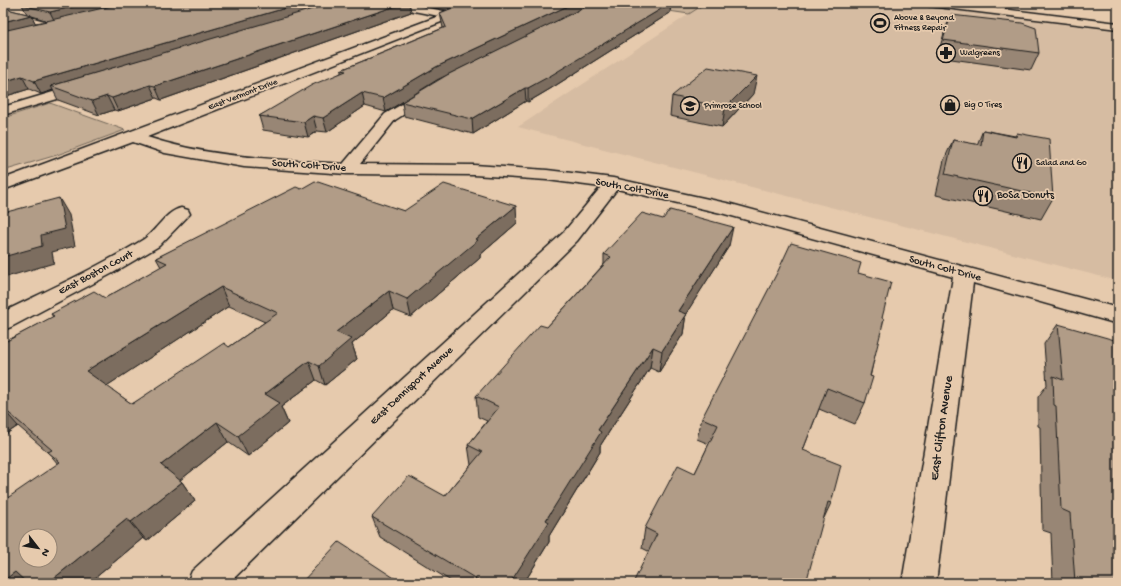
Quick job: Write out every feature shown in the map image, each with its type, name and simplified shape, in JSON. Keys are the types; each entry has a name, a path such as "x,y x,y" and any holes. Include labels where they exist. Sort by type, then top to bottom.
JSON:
{"street":[{"path":"388,3 451,15"},
{"name":"East Vermont Drive","path":"3,185 133,137 481,3"},
{"path":"929,3 1118,26"},
{"path":"998,3 1118,17"},
{"path":"3,12 60,26 33,32"},
{"path":"3,111 94,83"},
{"path":"347,169 390,117 437,88"},
{"name":"South Colt Drive","path":"133,137 165,148 244,162 347,169 474,170 547,175 612,183 725,208 1118,316"},
{"name":"East Dennisport Avenue","path":"204,583 570,237 612,183"},
{"name":"East Boston Court","path":"3,322 106,269 152,242 180,214"},
{"name":"East Clifton Avenue","path":"919,583 964,274"}],"shaded area":[{"path":"621,3 706,3 689,14"},
{"path":"706,3 899,3 1118,31 1118,281 518,127"},
{"path":"50,103 125,130 57,155 3,171 3,118"}],"building":[{"path":"29,3 89,3 50,12 22,5"},
{"path":"125,3 303,3 34,81 22,76 3,82 3,31"},
{"path":"333,3 405,3 155,86 150,85 112,98 107,96 92,101 51,86"},
{"path":"465,3 574,3 436,67 383,98 362,93 323,118 313,116 304,122 259,116 312,85 346,71 341,70 446,27 440,13"},
{"path":"593,3 671,3 550,76 528,88 525,88 472,119 402,102 447,75"},
{"path":"3,8 31,15 3,22"},
{"path":"951,15 1022,23 1036,28 1039,53 943,40"},
{"path":"708,67 757,76 725,108 672,96"},
{"path":"983,130 1016,137 1017,133 1049,139 1053,198 945,174 953,140 981,145"},
{"path":"315,181 404,211 444,184 516,206 476,239 478,240 407,299 389,291 336,332 351,339 319,366 309,361 265,394 280,403 238,436 217,422 161,465 182,482 131,522 127,519 48,583 27,583 15,572 3,581 3,501 60,462 48,452 52,450 3,408 3,363 5,362 3,360 3,343 54,316 51,314 94,291 105,298 167,263 156,258 296,187 301,189","holes":["221,287 278,313 229,347 224,343 132,404 86,371"]},
{"path":"59,198 65,229 41,235 42,246 3,257 3,213"},
{"path":"670,210 733,227 678,311 686,314 662,351 653,347 598,430 601,432 546,520 549,522 510,583 483,583 372,517 409,476 445,496 482,452 468,445 499,407 476,396 540,325 547,327 611,257 604,254 642,213 663,219"},
{"path":"791,243 861,263 858,273 891,282 882,318 884,319 870,376 873,377 865,403 827,388 803,450 841,465 831,503 828,502 806,583 633,583 657,534 645,528 678,465 695,473 718,425 702,418"},
{"path":"1058,324 1118,341 1118,583 1075,582 1070,513 1061,509 1056,406 1054,405 1053,376 1063,380"},
{"path":"339,542 402,583 301,583"}],"place":[{"name":"Above & Beyond Fitness Repair","path":"880,23"},
{"name":"Walgreens","path":"946,53"},
{"name":"Big O Tires","path":"950,105"},
{"name":"Primrose School","path":"690,106"},
{"name":"Salad and Go","path":"1022,163"},
{"name":"BoSa Donuts","path":"983,196"}]}
